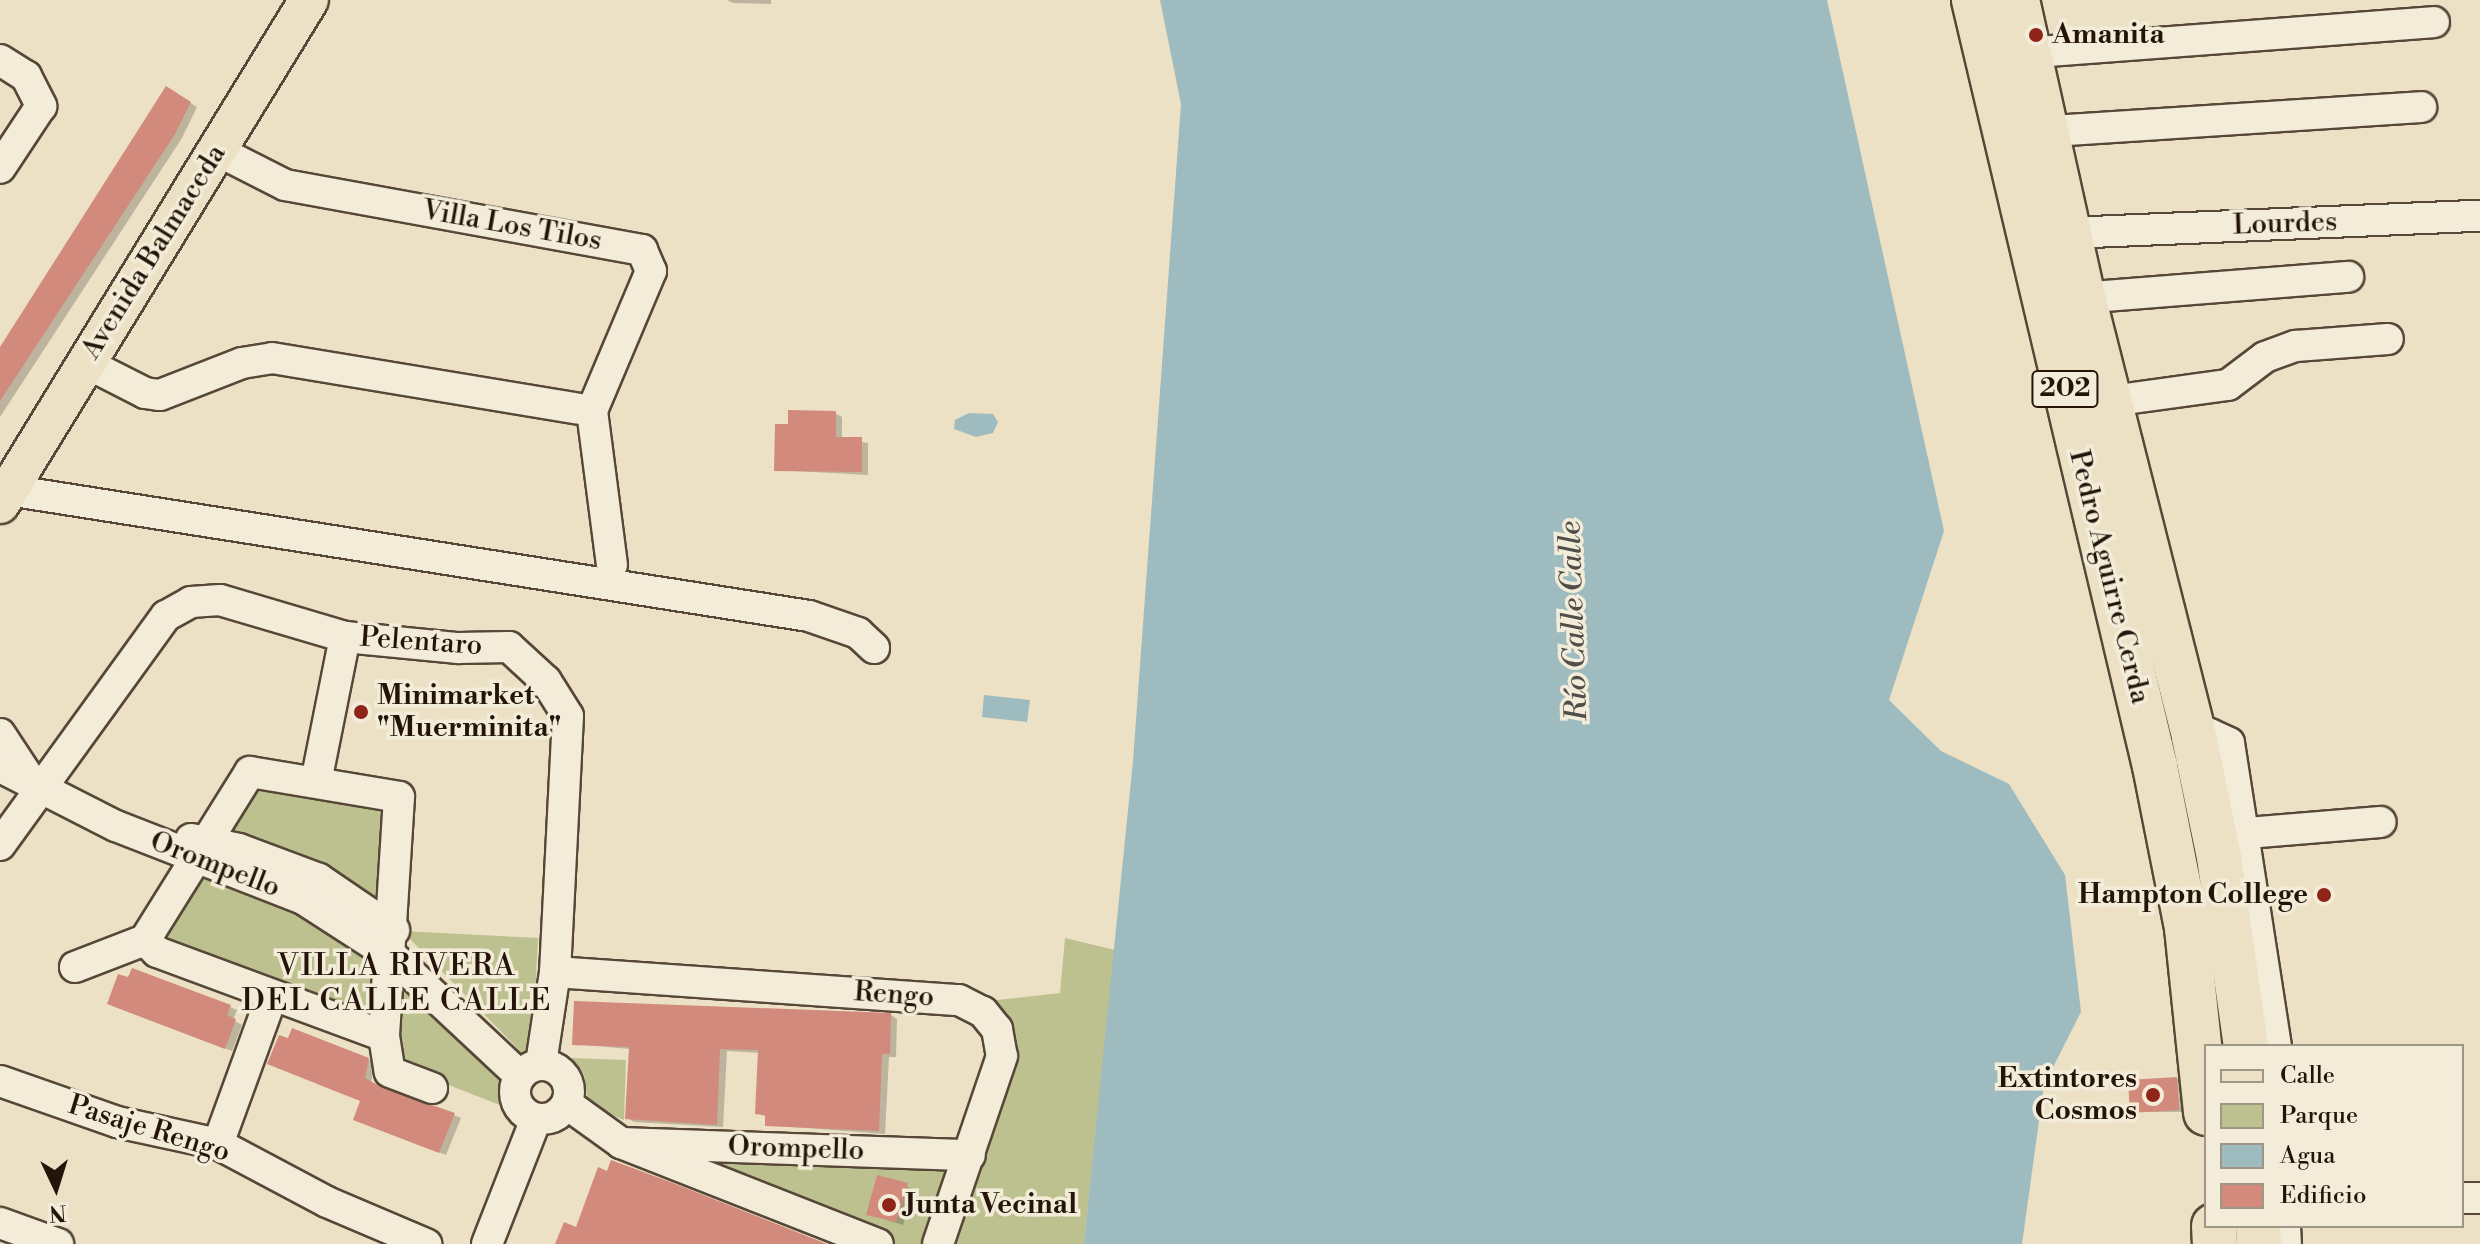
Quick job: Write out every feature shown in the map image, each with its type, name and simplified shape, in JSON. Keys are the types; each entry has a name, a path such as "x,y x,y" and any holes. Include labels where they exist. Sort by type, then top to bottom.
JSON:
{"highway":[{"name":"Pedro Aguirre Cerda","path":"1974,0 2155,766 2187,928 2204,1094"},
{"name":"Pedro Aguirre Cerda","path":"2017,0 2094,299 2111,401 2194,737 2219,857 2246,1044"}],"main road":[{"name":"Avenida Balmaceda","path":"4,497 309,0"}],"street":[{"path":"2040,0 2091,232 2094,299 2348,277"},
{"path":"2050,51 2434,22"},
{"path":"0,60 26,76 41,106 0,168"},
{"path":"2067,130 2421,107"},
{"name":"Villa Los Tilos","path":"216,150 285,185 642,250 651,271 592,411"},
{"name":"Lourdes","path":"2091,232 2480,216"},
{"path":"2111,401 2228,385 2265,357 2296,346 2388,339"},
{"path":"86,363 145,393 160,395 242,363 272,358 592,411 612,565"},
{"path":"4,497 809,616 858,633 874,648"},
{"name":"Pelentaro","path":"36,789 166,616 191,602 220,600 345,637 458,648 509,647 546,681 568,716 555,972 530,1070"},
{"path":"316,782 345,637"},
{"path":"0,734 36,789 0,845"},
{"path":"2194,737 2210,734 2229,743 2247,833 2276,1044"},
{"name":"Orompello","path":"0,767 36,789 116,826 200,850 393,944 530,1070 563,1073 570,1088 567,1104 621,1143 878,1244"},
{"name":"Orompello","path":"200,850 250,772 399,797 393,944"},
{"path":"2247,833 2381,822"},
{"path":"75,967 145,940 200,850"},
{"path":"145,940 157,952 271,998 384,1036"},
{"path":"393,944 384,1036 390,1072 432,1088"},
{"name":"Rengo","path":"555,972 959,1000 983,1012 997,1029 1002,1056 938,1244"},
{"path":"218,1144 271,998"},
{"path":"530,1070 517,1102 536,1119 554,1117 567,1104"},
{"name":"Pasaje Rengo","path":"0,1081 117,1122 218,1144 327,1202 426,1244"},
{"path":"487,1244 536,1119"},
{"name":"Orompello","path":"621,1143 970,1155"},
{"path":"0,1223 58,1244"}],"green space":[{"path":"255,785 389,806 384,914 223,841"},
{"path":"198,869 277,896 382,960 377,1026 264,984 156,935"},
{"path":"402,931 538,938 532,1055 526,1057"},
{"path":"1065,938 1115,950 1084,1244 951,1244 1014,1056 988,1001 1060,993"},
{"path":"412,986 507,1079 510,1109 400,1066 395,1027 400,995"},
{"path":"571,1058 626,1060 624,1120 588,1105 584,1074"},
{"path":"706,1153 938,1162 946,1176 926,1244 896,1244 700,1166"}],"water":[{"name":"Río Calle Calle","path":"1160,0 1827,0 1944,531 1889,700 1941,751 2009,784 2065,875 2081,1012 2044,1085 2022,1244 1084,1244 1133,761 1181,104"},
{"path":"969,413 993,414 998,422 993,433 976,437 954,429 955,420"},
{"path":"984,695 1030,700 1027,722 982,717"}],"building":[{"path":"166,86 191,102 175,134 0,401 0,347"},
{"path":"788,410 836,411 836,437 862,437 862,472 774,471 775,424 788,424"},
{"path":"132,968 231,1005 227,1015 236,1019 225,1049 107,1004 118,974 128,977"},
{"path":"574,1001 891,1013 890,1054 882,1054 879,1131 765,1126 765,1115 755,1114 758,1050 720,1049 717,1125 625,1119 629,1047 572,1045"},
{"path":"292,1028 369,1058 365,1078 383,1088 455,1113 439,1153 353,1120 360,1101 267,1064 279,1035 288,1038"},
{"name":"Extintores Cosmos","path":"2177,1077 2179,1110 2130,1113 2128,1080"},
{"path":"611,1160 827,1244 555,1244 564,1222 576,1227 598,1167 607,1171"},
{"name":"Junta Vecinal","path":"877,1175 908,1183 896,1222 866,1215"}],"place":[{"name":"Amanita","path":"2036,35"},
{"name":"Minimarket \"Muerminita\"","path":"361,712"},
{"name":"Hampton College","path":"2324,895"},
{"name":"Extintores Cosmos","path":"2153,1095"},
{"name":"Junta Vecinal","path":"889,1205"}],"district":[{"name":"VILLA RIVERA DEL CALLE CALLE","path":"397,983"}]}
